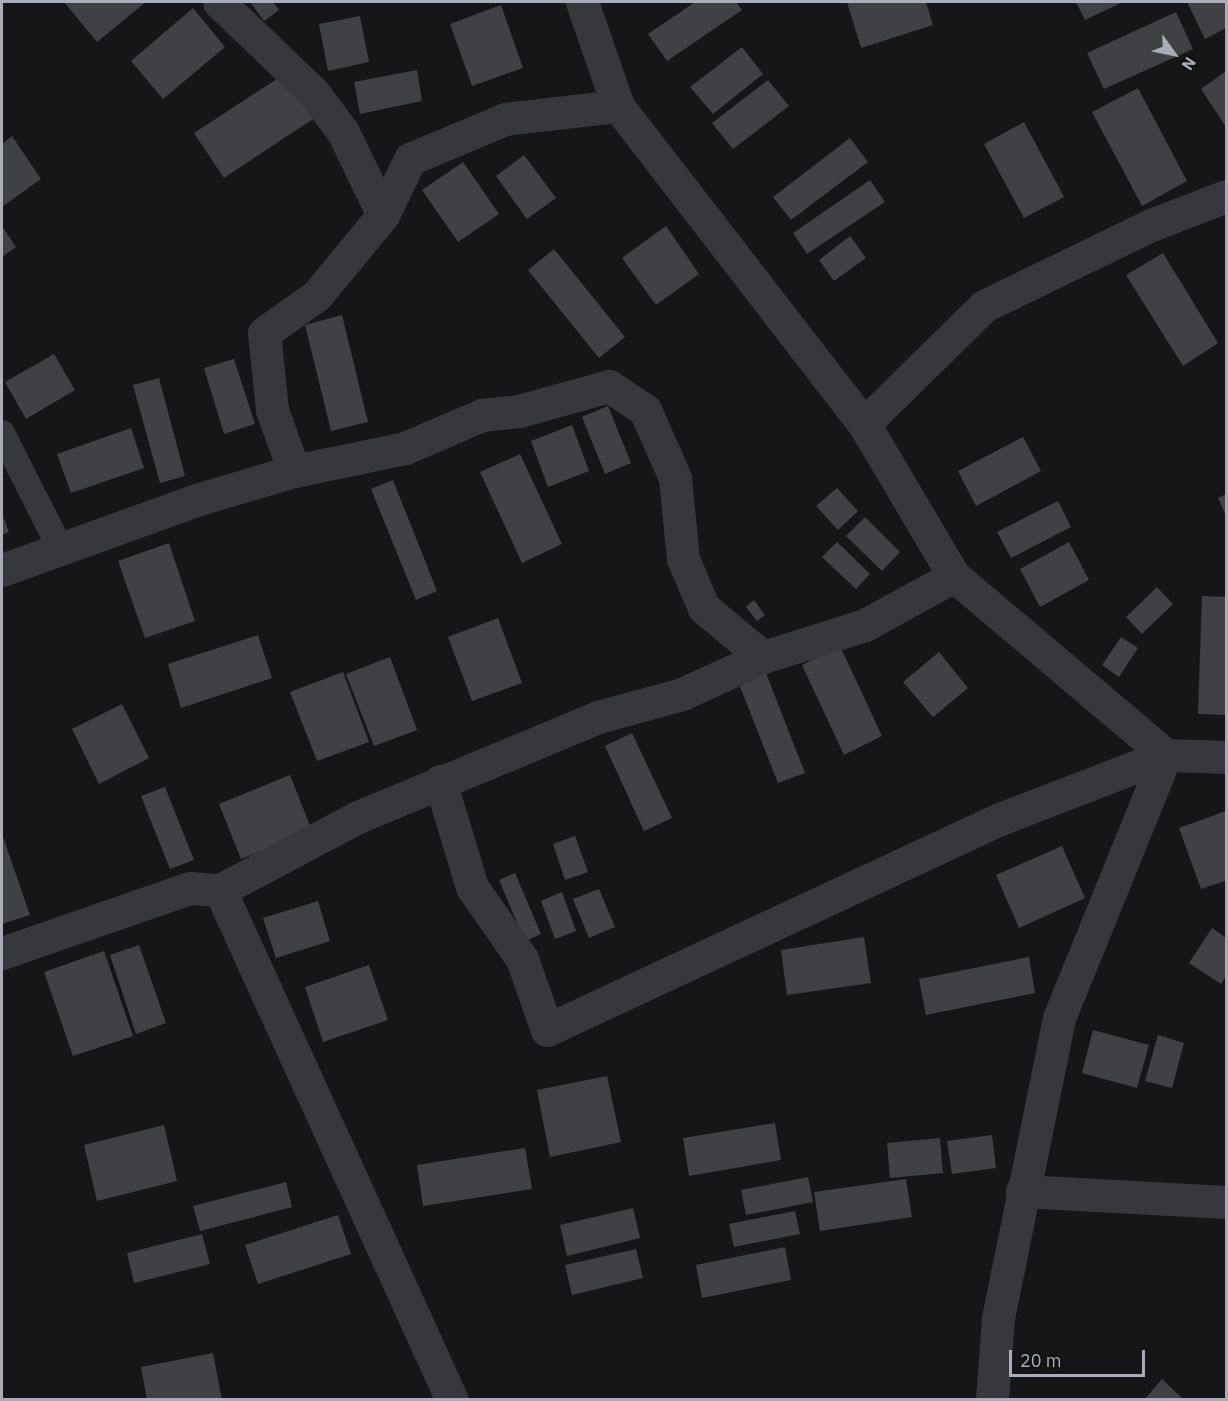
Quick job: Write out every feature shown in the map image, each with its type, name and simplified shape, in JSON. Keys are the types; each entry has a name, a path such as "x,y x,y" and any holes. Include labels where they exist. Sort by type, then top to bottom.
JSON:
{"street":[{"path":"219,2 314,93 343,132 383,214"},
{"path":"582,2 618,106 864,424 954,576 1166,754"},
{"path":"294,471 272,410 264,333 317,295 383,214 410,159 505,119 618,106"},
{"path":"864,424 984,306 1151,225 1227,196"},
{"path":"2,570 59,546 294,471 405,448 482,415 519,411 609,386 645,410 675,478 683,560 704,608 763,657"},
{"path":"2,953 190,888 220,890 358,817 440,781 598,717 682,694 763,657 865,625 954,576"},
{"path":"992,1400 998,1318 1059,1018 1166,754"},
{"path":"440,781 472,887 522,959 547,1030 1000,819 1166,754 1227,757"},
{"path":"220,890 452,1400"},
{"path":"1022,1191 1227,1202"}],"lane":[{"path":"2,433 59,546"}],"building":[{"path":"64,2 146,2 97,42"},
{"path":"250,2 273,2 279,10 264,21"},
{"path":"695,2 736,2 742,10 667,61 648,34"},
{"path":"847,2 926,2 933,25 861,48"},
{"path":"1076,2 1123,2 1085,20"},
{"path":"1187,2 1226,2 1226,28 1205,39"},
{"path":"501,5 523,68 472,86 450,24"},
{"path":"193,8 225,47 163,99 131,61"},
{"path":"1176,12 1193,49 1104,89 1087,53"},
{"path":"360,16 369,62 328,71 319,24"},
{"path":"742,47 763,74 713,114 690,87"},
{"path":"417,70 422,101 360,114 354,82"},
{"path":"1226,71 1226,127 1201,89"},
{"path":"283,75 313,119 224,178 194,133"},
{"path":"768,80 789,106 733,149 712,123"},
{"path":"1138,88 1187,181 1142,206 1092,112"},
{"path":"1024,122 1064,197 1024,218 984,144"},
{"path":"12,136 41,179 2,207 2,144"},
{"path":"850,138 868,162 791,220 773,197"},
{"path":"524,155 556,198 527,219 496,176"},
{"path":"463,162 499,214 458,242 422,190"},
{"path":"870,180 885,202 807,254 793,233"},
{"path":"2,226 16,247 2,257"},
{"path":"666,226 699,274 656,305 622,258"},
{"path":"850,236 866,258 834,281 819,260"},
{"path":"554,249 625,337 599,358 528,270"},
{"path":"1163,253 1218,343 1183,366 1126,275"},
{"path":"342,315 368,422 331,431 305,325"},
{"path":"54,354 75,390 26,419 5,382"},
{"path":"234,359 255,424 224,434 204,368"},
{"path":"159,378 185,476 160,483 133,385"},
{"path":"608,406 631,463 605,474 582,417"},
{"path":"572,425 589,471 548,487 531,441"},
{"path":"131,428 144,468 71,493 57,454"},
{"path":"1023,437 1041,471 976,506 958,471"},
{"path":"520,454 562,544 522,563 480,472"},
{"path":"393,480 437,591 416,600 371,489"},
{"path":"837,488 858,511 838,530 816,506"},
{"path":"1226,494 1226,516 1218,498"},
{"path":"1058,501 1071,527 1011,558 997,532"},
{"path":"2,513 9,532 2,535"},
{"path":"865,517 900,552 882,571 846,536"},
{"path":"837,542 870,574 856,589 822,557"},
{"path":"1069,542 1089,580 1040,607 1020,569"},
{"path":"169,543 195,621 145,638 118,561"},
{"path":"1157,587 1173,604 1142,634 1126,617"},
{"path":"1202,596 1226,597 1226,715 1198,714"},
{"path":"754,600 765,615 757,621 746,607"},
{"path":"498,618 522,683 472,701 448,637"},
{"path":"258,635 272,678 181,708 168,664"},
{"path":"1121,637 1138,648 1119,677 1102,665"},
{"path":"840,646 882,736 844,755 802,665"},
{"path":"939,652 968,688 933,717 903,682"},
{"path":"390,657 417,730 374,746 346,674"},
{"path":"764,668 805,773 778,783 737,679"},
{"path":"343,672 369,742 317,761 290,692"},
{"path":"122,704 149,758 99,784 72,729"},
{"path":"632,733 672,818 644,831 605,746"},
{"path":"290,775 312,831 241,859 219,804"},
{"path":"165,787 194,860 170,869 141,796"},
{"path":"1226,811 1226,885 1225,881 1201,889 1179,828"},
{"path":"2,834 30,915 2,924"},
{"path":"575,836 588,872 565,880 553,844"},
{"path":"1062,846 1085,898 1019,928 996,875"},
{"path":"515,873 541,934 525,941 499,880"},
{"path":"599,889 615,927 589,938 573,899"},
{"path":"562,892 576,931 555,939 541,901"},
{"path":"318,901 330,941 276,958 263,918"},
{"path":"1212,928 1226,938 1226,976 1221,984 1189,963"},
{"path":"864,937 871,983 787,995 781,950"},
{"path":"139,945 166,1023 136,1034 110,955"},
{"path":"104,951 133,1036 73,1056 44,972"},
{"path":"1029,957 1035,993 926,1015 919,979"},
{"path":"369,965 388,1020 323,1042 305,987"},
{"path":"1093,1030 1149,1045 1137,1088 1082,1073"},
{"path":"1158,1035 1184,1043 1172,1088 1145,1081"},
{"path":"607,1076 621,1142 550,1157 537,1090"},
{"path":"775,1123 781,1160 689,1176 683,1138"},
{"path":"164,1125 177,1181 97,1201 84,1145"},
{"path":"992,1135 996,1168 952,1174 947,1141"},
{"path":"940,1138 943,1173 890,1178 887,1143"},
{"path":"525,1148 532,1189 423,1206 417,1165"},
{"path":"808,1177 813,1202 746,1215 741,1190"},
{"path":"906,1179 912,1217 820,1231 814,1192"},
{"path":"286,1182 292,1207 200,1231 193,1206"},
{"path":"633,1208 640,1238 567,1256 560,1225"},
{"path":"795,1211 800,1234 734,1247 729,1224"},
{"path":"338,1215 351,1254 258,1284 245,1245"},
{"path":"202,1234 210,1264 134,1283 127,1253"},
{"path":"785,1247 791,1280 702,1298 696,1265"},
{"path":"636,1249 643,1278 572,1295 565,1265"},
{"path":"213,1353 222,1400 147,1400 141,1367"},
{"path":"1162,1379 1184,1400 1144,1400"}]}
